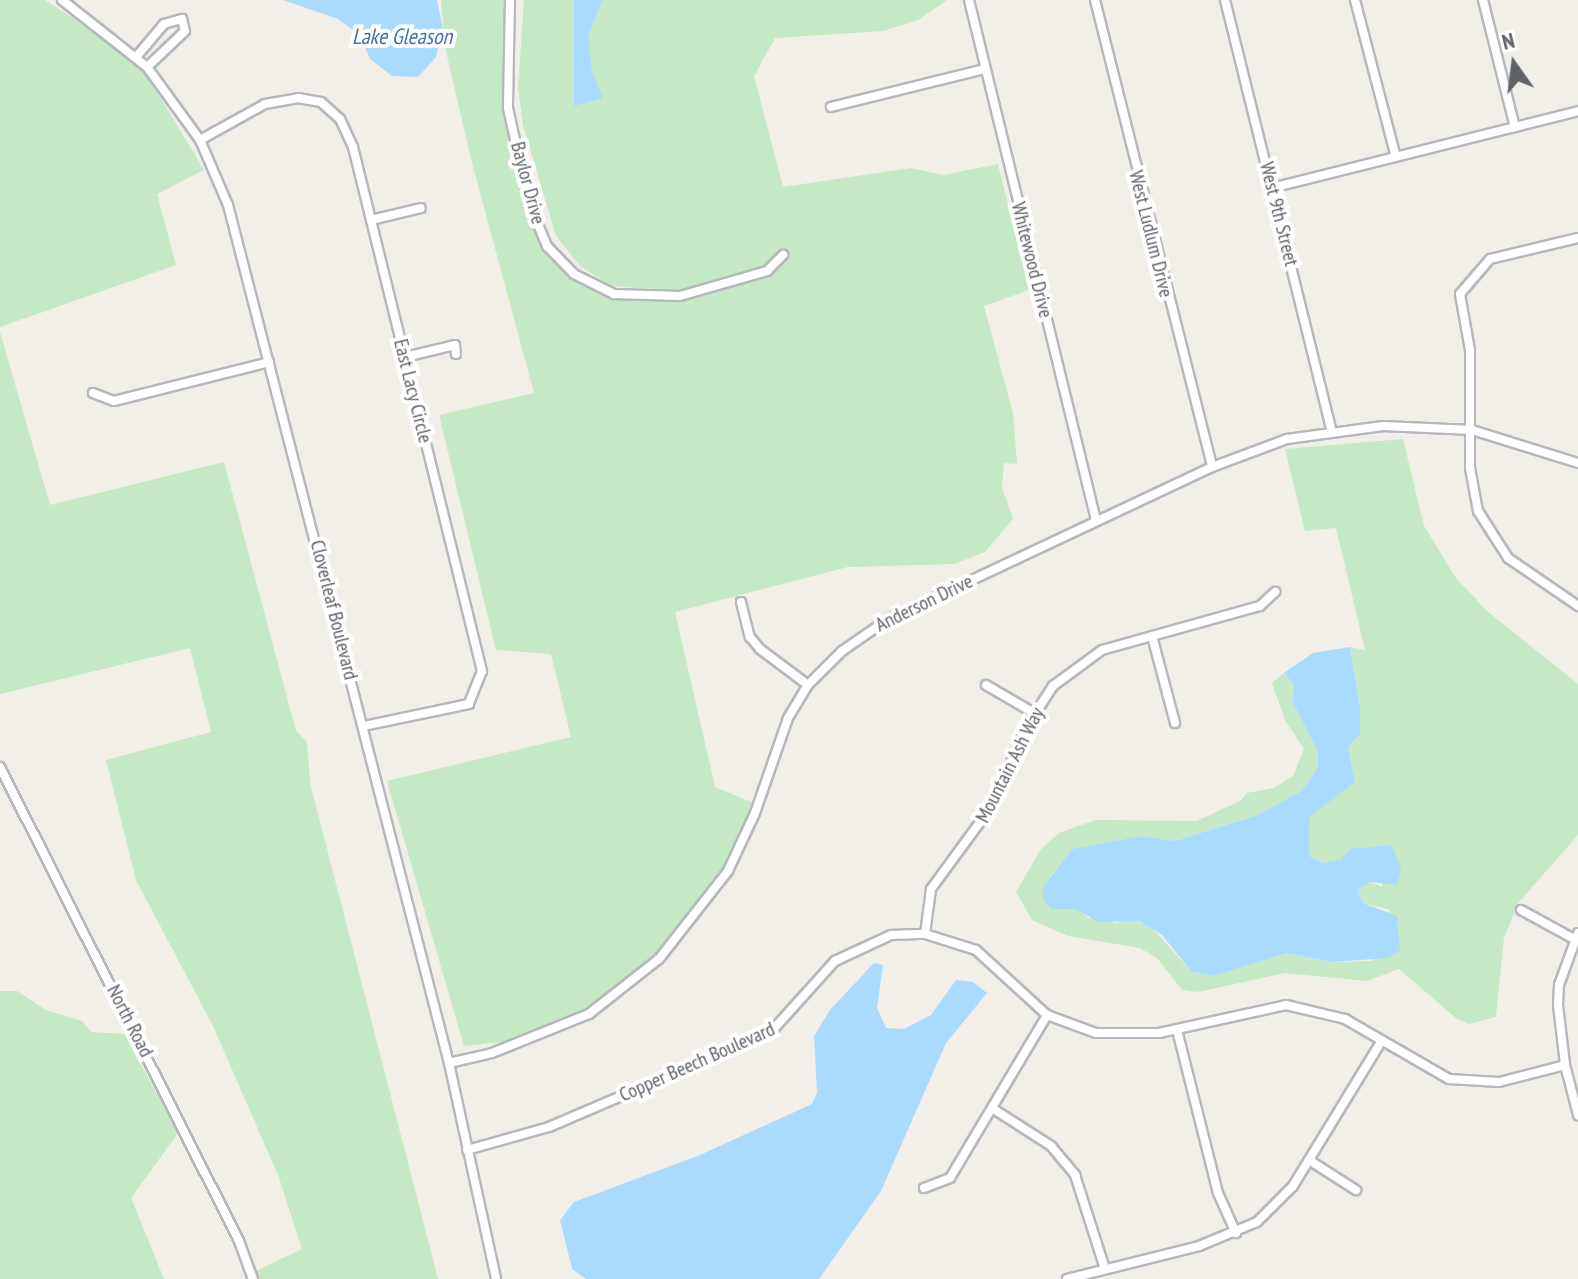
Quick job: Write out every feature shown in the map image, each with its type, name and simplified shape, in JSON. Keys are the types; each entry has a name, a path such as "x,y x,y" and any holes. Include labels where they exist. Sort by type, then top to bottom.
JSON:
{"street":[{"name":"Cloverleaf Boulevard","path":"62,0 137,56 147,67 200,140 228,205 449,1063 496,1279"},
{"name":"Baylor Drive","path":"510,0 508,108 529,203 547,246 574,274 614,294 680,296 767,271 783,255"},
{"name":"Whitewood Drive","path":"969,0 1096,520"},
{"name":"West Ludlum Drive","path":"1095,0 1212,467"},
{"name":"West 9th Street","path":"1225,0 1331,429"},
{"path":"1355,0 1396,157"},
{"path":"1483,0 1515,127"},
{"path":"137,56 164,24 182,19 185,31 147,67"},
{"path":"831,107 985,69"},
{"name":"East Lacy Circle","path":"200,140 265,104 298,98 321,102 346,129 482,671 478,691 469,704 364,726"},
{"path":"1272,188 1578,111"},
{"path":"371,220 421,208"},
{"path":"1578,239 1490,259 1470,277 1460,294 1470,350 1472,488 1486,530 1530,576 1578,606"},
{"path":"405,357 455,345 456,354"},
{"path":"93,393 114,401 269,362"},
{"name":"Anderson Drive","path":"449,1063 504,1049 589,1014 659,959 728,871 755,813 788,718 808,685 842,651 887,620 1212,467 1331,429 1413,425 1472,430 1578,463"},
{"name":"Mountain Ash Way","path":"925,934 931,889 992,806 1034,713 1053,686 1087,658 1260,606 1275,592"},
{"path":"741,602 750,637 760,649 808,685"},
{"path":"1152,636 1175,723"},
{"path":"986,685 1034,713"},
{"name":"North Road","path":"0,767 197,1157 253,1279"},
{"path":"1521,910 1576,936 1559,985 1565,1065 1578,1115"},
{"name":"Copper Beech Boulevard","path":"467,1150 549,1127 752,1042 782,1024 845,955 880,938 925,934 976,950 1047,1015 1108,1034 1177,1030 1286,1005 1345,1019 1432,1074 1463,1081 1499,1082 1565,1065"},
{"path":"924,1188 950,1178 995,1110 1047,1015"},
{"path":"1177,1030 1218,1193 1236,1233"},
{"path":"1067,1279 1236,1233 1275,1207 1309,1160 1381,1042"},
{"path":"995,1110 1051,1146 1075,1175 1105,1269"},
{"path":"1309,1160 1356,1190"}],"green space":[{"path":"0,0 45,0 108,40 148,77 204,170 157,194 176,265 0,327"},
{"path":"441,0 514,0 509,88 514,127 548,241 574,273 608,295 681,301 768,276 789,255 782,248 764,266 679,291 611,286 580,266 556,236 523,125 518,88 524,0 947,0 918,20 883,31 775,38 754,76 783,187 911,168 943,175 998,164 1029,290 984,306 1013,413 1017,464 1004,463 1002,488 1013,519 985,552 954,564 848,567 675,612 715,787 753,803 724,868 656,955 587,1009 510,1041 464,1046 387,781 571,737 551,654 496,650 439,415 534,393 471,159 445,47"},
{"path":"0,332 50,505 224,462 296,731 307,742 310,783 438,1279 259,1279 256,1271 302,1249 278,1175 213,1026 136,880 106,760 211,732 190,648 0,694"},
{"path":"1403,439 1424,526 1456,578 1487,611 1578,684 1578,835 1518,903 1504,938 1496,1017 1469,1024 1457,1019 1399,969 1367,981 1285,973 1198,992 1182,990 1158,959 1140,948 1068,936 1032,920 1016,892 1041,849 1059,833 1095,820 1197,821 1240,801 1247,793 1274,788 1293,776 1304,749 1285,720 1272,683 1284,673 1294,685 1292,701 1318,752 1318,767 1302,791 1255,816 1175,841 1141,836 1072,849 1050,877 1088,918 1117,923 1131,918 1152,928 1192,972 1212,976 1287,953 1332,962 1372,961 1390,910 1363,903 1357,890 1370,882 1382,887 1392,845 1350,850 1341,859 1323,863 1309,856 1308,837 1310,816 1318,806 1355,782 1348,748 1360,734 1360,707 1350,647 1365,650 1336,528 1305,531 1285,449"},
{"path":"0,991 17,991 46,1010 82,1021 91,1032 125,1034 178,1133 131,1198 164,1279 0,1279"}],"water":[{"name":"Lake Gleason","path":"283,0 437,0 443,29 436,57 418,77 392,76 370,59 360,35 338,19"},
{"path":"574,0 602,0 588,36 592,72 603,98 574,106"},
{"path":"1350,647 1360,707 1360,734 1348,748 1355,782 1310,816 1309,856 1323,863 1341,859 1350,849 1392,845 1401,869 1397,885 1370,882 1357,890 1363,903 1397,916 1400,950 1388,958 1332,962 1287,953 1213,976 1192,972 1162,935 1139,921 1098,922 1076,909 1051,909 1043,899 1043,887 1072,849 1141,836 1175,841 1255,816 1302,791 1318,767 1318,752 1292,701 1294,685 1284,673 1313,653"},
{"path":"874,963 883,965 877,1008 886,1028 904,1029 931,1015 956,980 973,982 987,993 946,1043 881,1191 819,1279 586,1279 572,1269 560,1220 574,1202 700,1155 812,1104 817,1093 814,1036 830,1010"}]}
